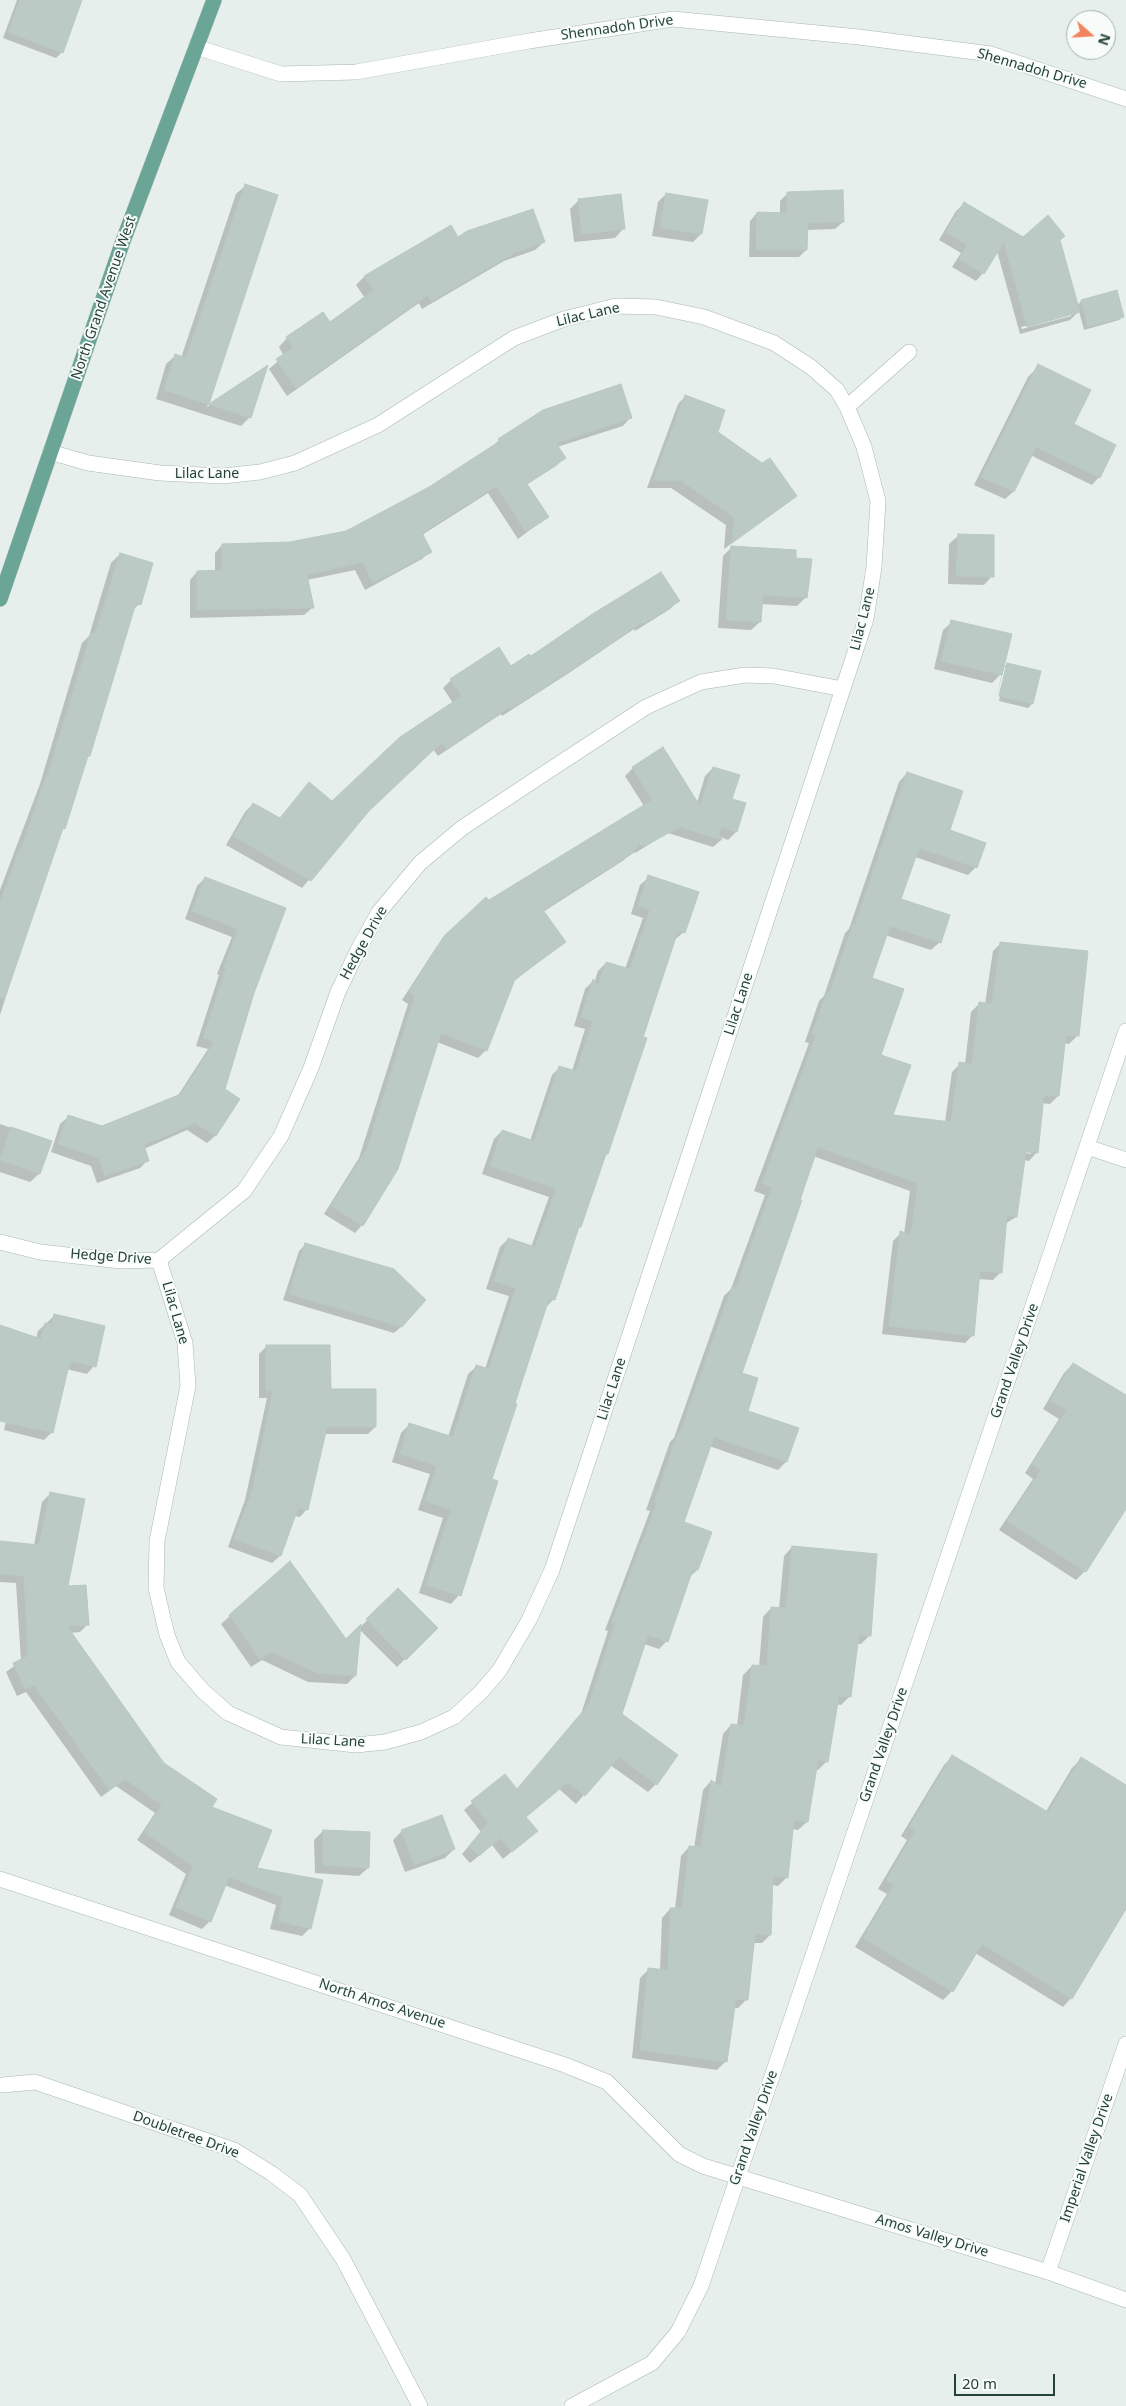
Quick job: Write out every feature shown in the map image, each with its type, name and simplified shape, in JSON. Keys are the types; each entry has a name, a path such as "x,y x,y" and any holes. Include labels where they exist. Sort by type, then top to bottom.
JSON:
{"main road":[{"name":"North Grand Avenue West","path":"0,599 123,241 214,0"}],"street":[{"name":"Shennadoh Drive","path":"196,47 281,74 356,72 529,41 673,19 859,37 991,54 1068,77 1126,98"},
{"name":"Lilac Lane","path":"50,452 88,464 160,473 224,476 269,470 295,463 378,425 514,338 564,319 616,306 656,307 704,317 774,343 811,367 838,390 864,447 878,501 874,567 866,619 552,1570 529,1620 499,1671 454,1717 421,1732 385,1742 356,1745 281,1737 228,1713 203,1691 178,1662 167,1634 156,1588 157,1541 188,1386 185,1343 158,1260"},
{"path":"847,407 908,352"},
{"name":"Hedge Drive","path":"0,1242 40,1252 121,1261 158,1260 244,1191 250,1184 281,1136 311,1068 338,992 362,943 379,912 427,857 462,828 646,707 700,682 745,675 774,676 843,689"},
{"name":"Grand Valley Drive","path":"572,2406 652,2363 678,2332 701,2286 1126,1030"},
{"path":"1087,1147 1126,1160"},
{"name":"North Amos Avenue","path":"0,1879 565,2065 607,2082 679,2154 703,2166 738,2176"},
{"name":"Imperial Valley Drive","path":"1048,2272 1126,2044"},
{"name":"Doubletree Drive","path":"1,2084 34,2082 234,2150 271,2172 300,2195 343,2259 420,2406"},
{"name":"Amos Valley Drive","path":"738,2176 1048,2272 1126,2300"}],"building":[{"path":"20,0 82,0 63,53 8,32"},
{"path":"245,184 278,195 209,404 268,365 251,418 164,390 175,354 186,358"},
{"path":"843,190 844,222 808,223 807,250 756,250 757,212 787,213 787,192"},
{"path":"666,193 708,200 702,234 660,228"},
{"path":"621,194 625,229 582,234 578,199"},
{"path":"964,202 1023,237 1048,215 1065,236 1060,240 1080,312 1027,327 1004,242 984,274 959,259 967,245 946,232"},
{"path":"533,209 545,242 514,253 431,302 428,295 296,388 276,359 293,348 286,337 323,312 330,322 374,290 364,276 451,225 458,237 467,231"},
{"path":"1117,290 1124,317 1088,327 1081,300"},
{"path":"1038,364 1091,390 1074,424 1116,445 1100,478 1036,447 1014,492 981,477"},
{"path":"621,384 632,418 556,443 566,458 527,484 549,517 526,532 496,486 422,533 432,552 373,583 363,562 307,575 314,608 197,610 197,571 222,570 222,544 290,542 346,531 429,487 500,441 498,439 543,410"},
{"path":"685,395 725,410 718,432 762,463 770,458 797,496 732,543 734,517 680,480 653,481"},
{"path":"958,534 994,535 994,577 956,576"},
{"path":"731,546 796,550 796,558 812,559 807,598 763,595 761,622 726,620"},
{"path":"120,553 153,563 141,605 136,603 90,756 88,756 65,829 63,828 5,998 0,998 0,903 47,777 91,633 95,634"},
{"path":"661,572 680,601 643,624 642,622 579,665 511,709 509,707 447,749 442,742 369,811 311,881 233,836 253,803 280,818 309,782 332,801 400,737 462,696 450,679 499,647 511,666 529,654 531,656 594,613"},
{"path":"951,620 1012,634 1002,675 941,661"},
{"path":"1007,663 1041,671 1033,704 999,696"},
{"path":"663,747 700,806 713,767 740,775 732,799 746,803 737,832 721,827 719,834 722,840 680,827 644,846 639,844 633,853 543,910 566,942 515,979 487,1051 441,1033 398,1169 363,1226 331,1206 367,1149 415,996 409,992 444,936 486,897 489,900 652,800 632,767"},
{"path":"907,772 963,791 950,830 986,843 977,868 919,848 901,899 950,915 941,943 890,926 872,978 904,989 881,1055 911,1065 893,1115 951,1122 959,1062 972,1064 979,1002 992,1004 1000,942 1088,951 1079,1036 1066,1035 1059,1096 1044,1095 1038,1153 1026,1152 1017,1217 1007,1216 1002,1273 980,1271 974,1336 889,1326 900,1231 911,1235 918,1183 818,1147 800,1200 802,1200 742,1373 758,1378 748,1411 799,1428 787,1462 714,1437 684,1522 712,1532 698,1570 693,1569 668,1642 648,1635 622,1714 678,1755 657,1785 619,1757 585,1796 568,1782 526,1817 538,1831 512,1852 500,1838 479,1856 469,1846 488,1823 471,1801 505,1774 517,1789 589,1704 615,1623 612,1622 657,1503 654,1502 678,1433 680,1433 732,1287 736,1288 772,1187 762,1183 816,1035 812,1034 827,992 830,993 853,924 855,925"},
{"path":"648,875 699,892 685,933 678,931 643,1037 647,1038 608,1154 606,1154 581,1227 579,1227 555,1300 549,1299 492,1479 498,1481 461,1596 426,1585 451,1510 425,1501 437,1466 400,1454 409,1423 453,1437 476,1365 489,1369 516,1288 494,1281 508,1238 535,1247 556,1189 490,1166 502,1130 534,1141 559,1066 576,1071 593,1021 581,1017 593,979 598,986 606,962 630,969 650,910 638,906"},
{"path":"205,877 286,908 254,993 225,1089 240,1099 216,1136 195,1123 144,1145 149,1161 105,1176 99,1158 58,1144 68,1115 102,1126 181,1094 214,1042 203,1038 226,968 224,967 238,929 192,911"},
{"path":"11,1127 52,1141 40,1174 0,1160"},
{"path":"305,1243 394,1269 426,1300 402,1327 289,1294"},
{"path":"54,1314 105,1326 96,1367 70,1361 53,1433 0,1421 0,1325 41,1339 45,1323 52,1324"},
{"path":"266,1345 330,1345 331,1389 376,1389 376,1427 327,1427 308,1510 298,1508 281,1556 234,1539 252,1492 273,1391 266,1391"},
{"path":"1073,1363 1126,1395 1126,1509 1086,1572 1007,1521 1041,1470 1032,1464 1067,1410 1050,1400"},
{"path":"50,1492 85,1499 68,1586 86,1585 89,1625 67,1626 164,1763 217,1799 212,1807 272,1830 257,1868 323,1880 311,1929 278,1921 283,1897 229,1877 211,1922 176,1907 193,1866 144,1832 162,1805 125,1779 109,1790 34,1685 25,1689 13,1663 28,1656 24,1576 0,1574 0,1541 39,1545"},
{"path":"792,1546 877,1554 871,1636 859,1635 851,1697 839,1696 828,1762 818,1760 808,1822 794,1820 788,1878 773,1876 771,1935 755,1934 748,2000 736,1999 727,2062 640,2050 648,1968 668,1970 670,1908 682,1908 689,1846 701,1847 711,1780 721,1787 731,1724 744,1726 752,1665 767,1666 771,1607 786,1608"},
{"path":"290,1561 346,1639 361,1624 356,1676 317,1673 272,1652 260,1659 229,1615"},
{"path":"398,1588 438,1628 406,1660 366,1619"},
{"path":"952,1755 1048,1812 1081,1757 1126,1785 1126,1909 1072,1999 982,1944 953,1992 863,1938 894,1885 886,1880 915,1831 909,1827"},
{"path":"442,1815 455,1849 414,1865 401,1830"},
{"path":"323,1830 370,1832 369,1868 323,1865"}]}
